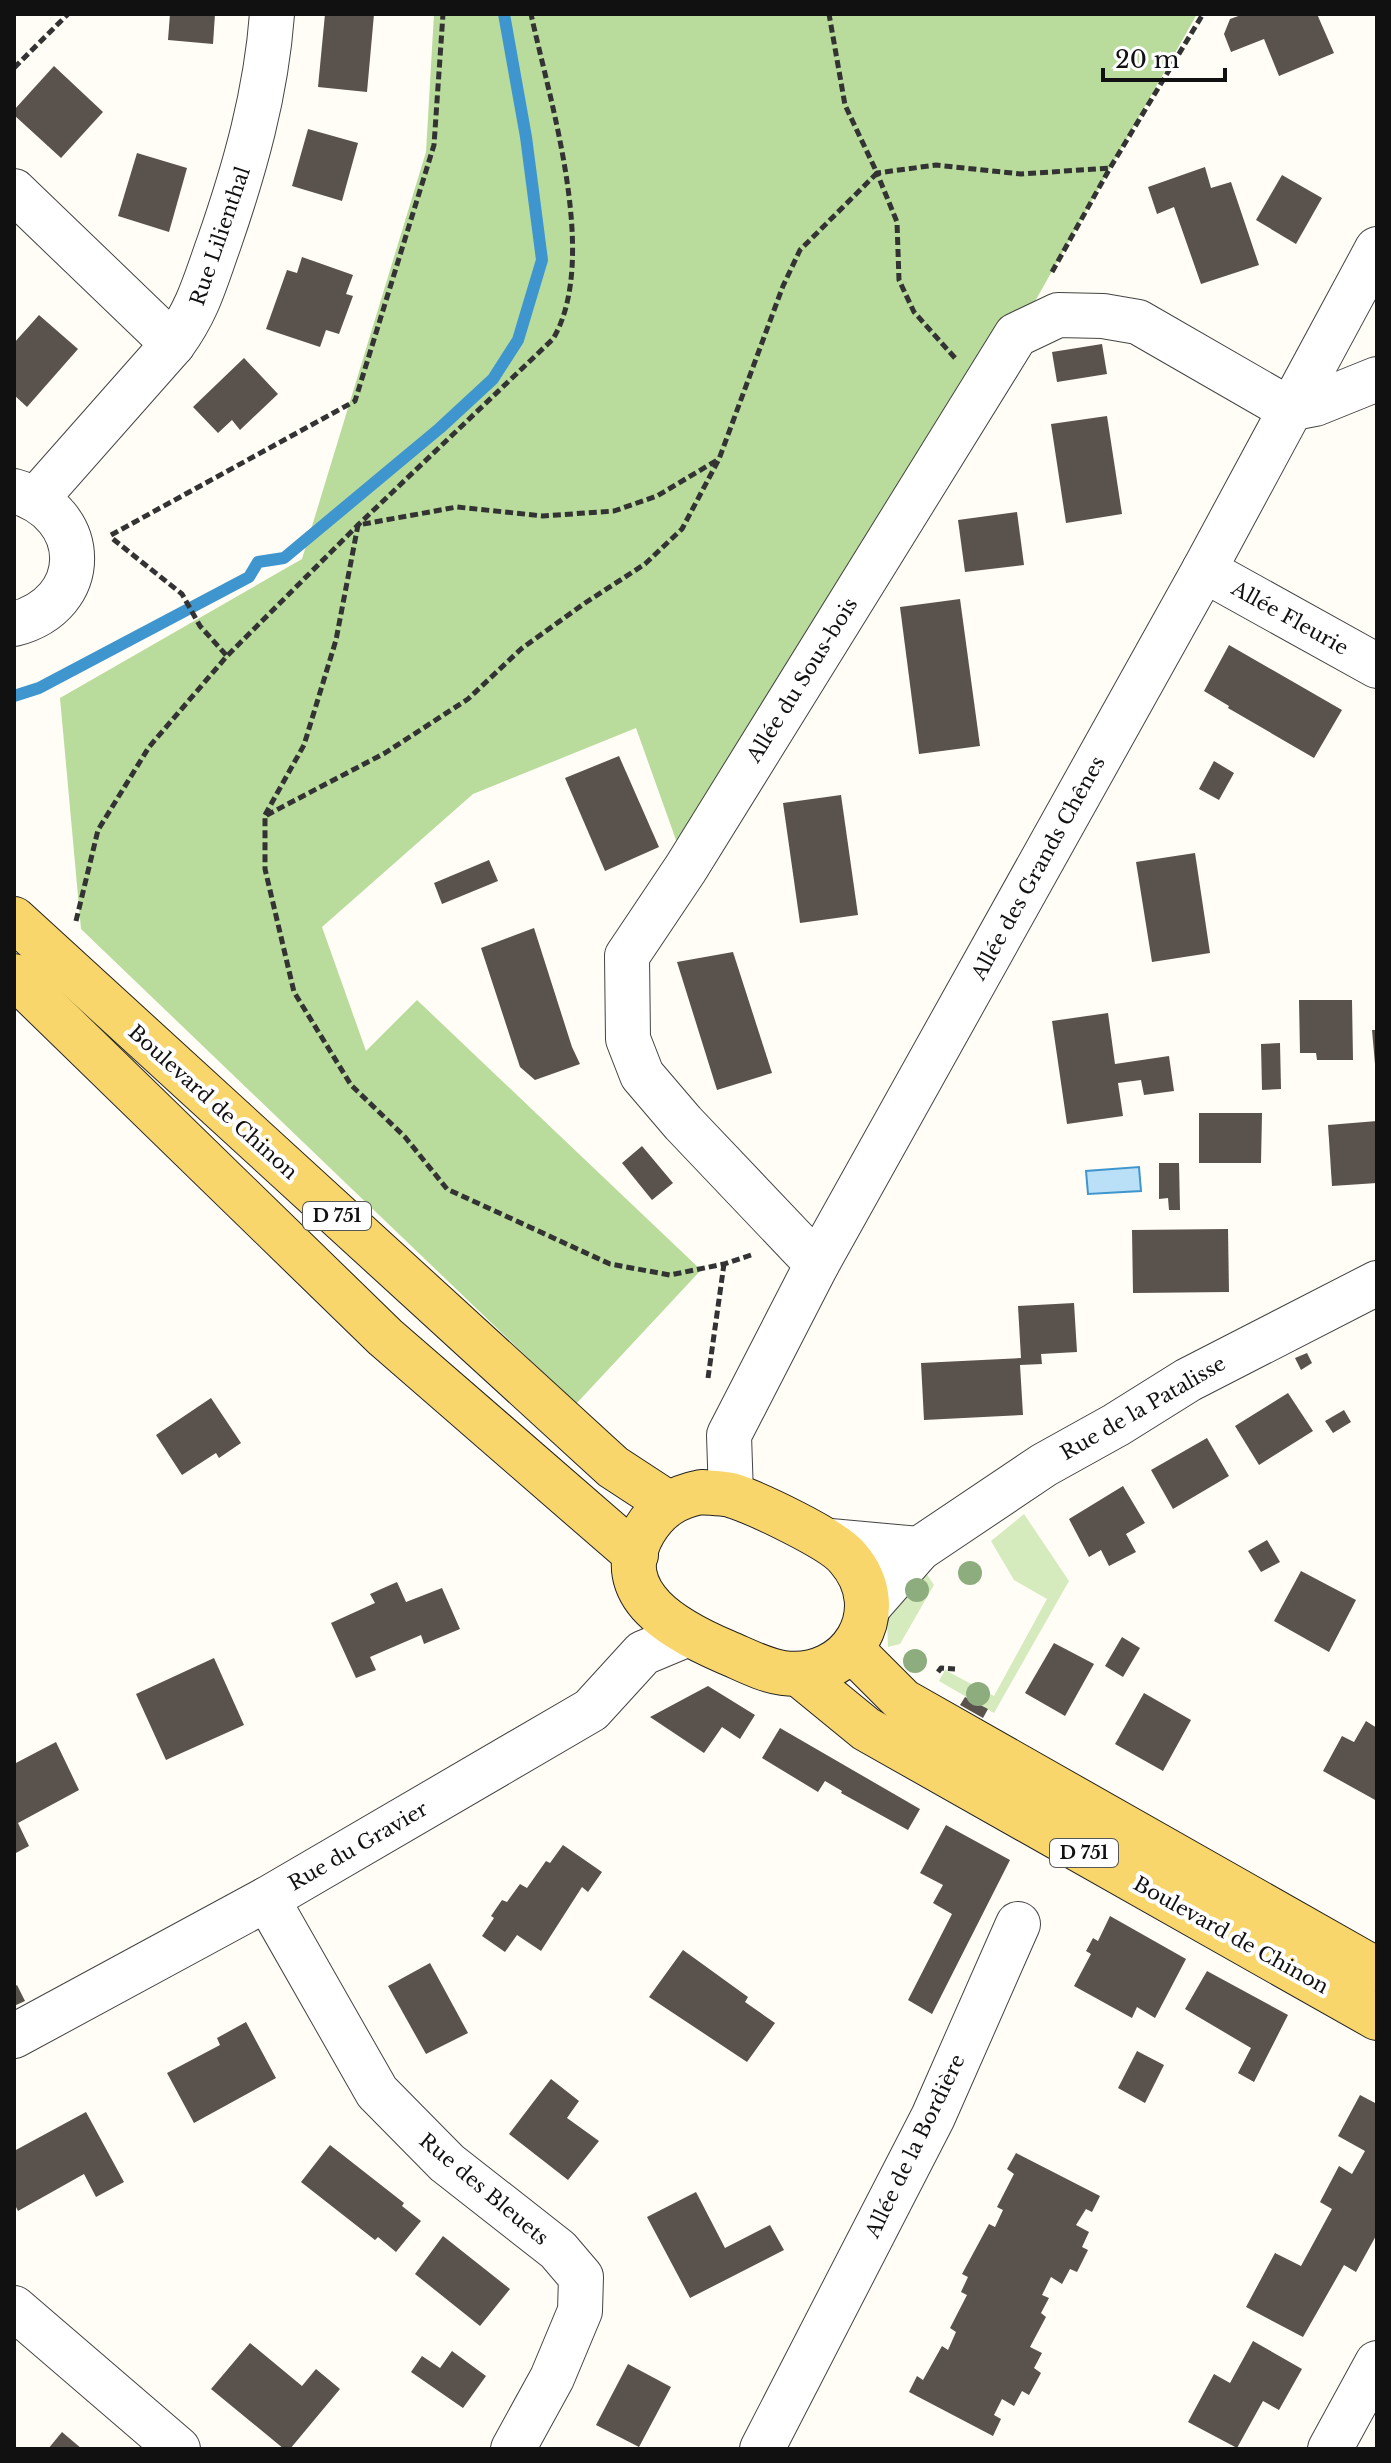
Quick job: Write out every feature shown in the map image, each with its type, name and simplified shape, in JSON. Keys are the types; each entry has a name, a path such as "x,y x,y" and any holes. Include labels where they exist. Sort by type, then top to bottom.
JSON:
{"main road":[{"name":"Boulevard de Chinon","path":"14,919 613,1467 668,1503"},
{"name":"D 751","path":"14,976 385,1337 636,1555"},
{"path":"701,1492 731,1495 830,1541 848,1557 860,1575 869,1606 864,1631 852,1650 828,1666 800,1675 770,1671 686,1635 641,1595 635,1577 636,1555 640,1539 651,1519 668,1503 684,1495 701,1492"},
{"name":"Boulevard de Chinon","path":"852,1650 903,1701 1377,1970"},
{"name":"Boulevard de Chinon","path":"800,1675 866,1729 1377,2018"}],"street":[{"name":"Rue Lilienthal","path":"14,624 32,620 51,607 65,589 72,567 71,544 64,526 52,510 25,495 173,344 190,321 203,294 260,105 269,60 272,14"},
{"path":"14,191 173,344"},
{"name":"Allée des Grands Chênes","path":"731,1495 729,1435 817,1264 1204,570 1377,249"},
{"name":"Allée du Sous-bois","path":"817,1264 683,1123 642,1075 628,1039 627,956 694,854 1016,335 1058,315 1103,316 1138,322 1289,409"},
{"path":"1289,409 1315,404 1377,379"},
{"name":"Allée Fleurie","path":"1204,570 1377,666"},
{"name":"Rue de la Patalisse","path":"869,1606 919,1549 1044,1465 1188,1380 1377,1283"},
{"path":"830,1541 919,1549"},
{"name":"Rue du Gravier","path":"14,2036 267,1899 591,1710 643,1653 686,1635"},
{"name":"Rue des Bleuets","path":"267,1899 377,2092 447,2163 558,2250 581,2277 580,2311 552,2378 513,2449"},
{"name":"Allée de la Bordière","path":"762,2449 933,2117 1018,1924"},
{"path":"14,2308 178,2449"},
{"path":"1330,2449 1377,2363"}],"path":[{"path":"14,68 68,14"},
{"path":"227,656 200,626 182,594 109,536 355,401 434,145 443,14"},
{"path":"65,968 98,830 149,747 227,656 358,525 553,339 563,322 571,286 573,210 531,14"},
{"path":"829,14 845,105 897,222 899,280 914,312 983,388"},
{"path":"1050,276 1110,168 1203,14"},
{"path":"265,816 385,753 468,699 521,649 645,564 682,529 719,459 783,286 800,250 877,173 936,165 1021,174 1110,168"},
{"path":"358,525 457,507 543,516 614,511 657,496 719,459"},
{"path":"358,525 336,640 304,745 265,816 265,869 294,992 351,1085 405,1137 447,1189 610,1264 670,1275 763,1252 817,1264"},
{"path":"707,1386 724,1264"}],"green space":[{"path":"434,14 1197,14 1016,335 686,868 636,728 473,794 322,927 366,1051 417,1000 701,1270 576,1404 81,929 60,698 302,559 426,152"},
{"path":"1024,1514 1069,1581 994,1713 939,1681 945,1670 994,1696 1047,1599 1014,1580 991,1541"},
{"path":"924,1570 934,1585 900,1644 888,1647 887,1617"}],"water":[{"path":"1139,1167 1141,1191 1088,1194 1086,1171"}],"building":[{"path":"170,14 215,14 213,44 168,40"},
{"path":"325,14 374,14 367,92 318,87"},
{"path":"1244,14 1317,14 1334,53 1279,76 1264,39 1231,52 1224,34 1230,19"},
{"path":"54,66 103,112 61,158 14,115 14,110"},
{"path":"308,129 358,143 342,201 292,186"},
{"path":"137,153 187,168 169,232 118,216"},
{"path":"1205,167 1211,188 1231,182 1259,265 1201,284 1174,207 1157,214 1148,187"},
{"path":"1282,175 1322,198 1296,244 1256,220"},
{"path":"302,257 353,275 346,294 353,296 339,334 326,330 320,347 266,329 287,270 297,273"},
{"path":"39,315 78,349 27,407 14,395 14,343"},
{"path":"1102,344 1107,374 1057,382 1052,352"},
{"path":"244,358 278,394 240,430 232,420 218,433 193,407"},
{"path":"1107,416 1122,514 1066,523 1051,424"},
{"path":"1017,512 1024,565 965,572 958,520"},
{"path":"960,599 980,746 919,754 900,607"},
{"path":"1229,645 1342,710 1314,758 1204,691"},
{"path":"619,756 659,847 605,871 565,778"},
{"path":"1214,761 1234,773 1219,800 1199,789"},
{"path":"841,795 858,915 800,923 783,803"},
{"path":"1195,853 1210,953 1152,962 1136,862"},
{"path":"489,860 498,881 442,904 434,883"},
{"path":"534,928 580,1064 535,1080 520,1067 481,948"},
{"path":"733,952 772,1073 717,1090 677,962"},
{"path":"1299,1000 1352,1000 1353,1060 1317,1060 1316,1053 1300,1053"},
{"path":"1108,1013 1115,1064 1169,1056 1174,1091 1144,1095 1141,1080 1118,1083 1123,1116 1067,1124 1052,1021"},
{"path":"1372,1030 1377,1030 1377,1064 1375,1064"},
{"path":"1280,1043 1281,1089 1262,1090 1261,1044"},
{"path":"1199,1113 1262,1113 1261,1163 1199,1163"},
{"path":"1377,1121 1377,1183 1332,1186 1328,1125"},
{"path":"642,1146 673,1183 652,1200 622,1163"},
{"path":"1159,1163 1179,1163 1180,1210 1169,1210 1168,1198 1159,1199"},
{"path":"1228,1229 1229,1292 1133,1293 1132,1230"},
{"path":"1074,1303 1077,1352 1041,1354 1042,1364 1020,1365 1023,1415 924,1420 921,1363 1021,1358 1018,1306"},
{"path":"1307,1353 1312,1363 1301,1370 1295,1358"},
{"path":"1288,1393 1313,1431 1259,1465 1235,1426"},
{"path":"211,1398 241,1443 219,1458 216,1453 182,1475 156,1435"},
{"path":"1344,1410 1351,1422 1333,1433 1325,1421"},
{"path":"1207,1438 1229,1476 1173,1509 1151,1470"},
{"path":"1123,1486 1145,1523 1126,1534 1136,1552 1109,1566 1101,1550 1089,1557 1069,1519"},
{"path":"1267,1540 1280,1562 1261,1572 1248,1551"},
{"path":"1301,1571 1356,1600 1329,1652 1274,1621"},
{"path":"397,1582 406,1602 442,1588 460,1629 424,1644 421,1635 370,1657 376,1670 356,1678 331,1623 375,1603 370,1594"},
{"path":"1122,1637 1140,1648 1123,1677 1105,1666"},
{"path":"1054,1643 1094,1664 1065,1716 1025,1693"},
{"path":"214,1658 244,1725 166,1760 136,1694"},
{"path":"708,1686 755,1715 740,1739 722,1727 704,1753 650,1717"},
{"path":"1144,1693 1191,1720 1163,1771 1115,1744"},
{"path":"965,1697 988,1709 983,1718 960,1705"},
{"path":"1366,1721 1377,1728 1377,1801 1323,1771 1342,1736 1354,1742"},
{"path":"780,1728 920,1809 908,1830 825,1781 818,1792 762,1758"},
{"path":"56,1742 79,1790 18,1823 29,1846 14,1854 14,1764"},
{"path":"946,1825 1010,1860 932,2014 908,2000 952,1914 933,1903 943,1885 920,1873"},
{"path":"563,1845 602,1872 588,1892 582,1887 541,1951 517,1935 505,1952 482,1936 502,1900 507,1902 520,1884 527,1888 546,1861 550,1863"},
{"path":"1110,1916 1186,1959 1155,2018 1137,2007 1132,2018 1074,1986 1091,1954 1086,1951 1093,1938 1098,1941"},
{"path":"683,1950 748,1997 745,2002 775,2023 747,2062 649,1997"},
{"path":"430,1963 468,2033 426,2054 388,1986"},
{"path":"1207,1971 1288,2015 1254,2082 1238,2073 1251,2048 1185,2009"},
{"path":"17,1985 25,2001 14,2006 14,1987"},
{"path":"246,2022 276,2078 194,2123 167,2073 220,2045 217,2038"},
{"path":"1137,2051 1164,2065 1145,2103 1118,2088"},
{"path":"551,2079 579,2101 567,2118 599,2141 568,2180 509,2134"},
{"path":"1360,2095 1377,2104 1377,2234 1356,2272 1344,2265 1303,2337 1246,2307 1275,2253 1301,2266 1332,2209 1320,2202 1339,2166 1352,2174 1365,2151 1338,2136"},
{"path":"86,2112 124,2182 96,2197 84,2174 18,2211 14,2203 14,2151"},
{"path":"330,2145 404,2203 402,2206 421,2221 396,2252 378,2237 375,2240 301,2182"},
{"path":"1016,2153 1100,2196 1092,2212 1086,2209 1076,2225 1089,2232 1082,2247 1088,2250 1077,2272 1070,2269 1062,2284 1051,2277 1042,2295 1049,2298 1041,2313 1046,2317 1030,2347 1042,2353 1034,2368 1041,2373 1029,2395 1022,2391 1014,2406 1002,2399 994,2415 1001,2419 993,2436 909,2392 917,2376 923,2380 942,2346 948,2350 956,2332 950,2328 967,2295 961,2292 968,2277 962,2274 989,2224 995,2227 1003,2210 997,2207 1014,2174 1007,2169"},
{"path":"696,2192 725,2248 770,2225 784,2250 690,2298 647,2217"},
{"path":"443,2236 510,2289 480,2326 415,2274"},
{"path":"1253,2341 1302,2369 1279,2410 1263,2401 1237,2448 1188,2422 1214,2374 1230,2383"},
{"path":"250,2343 302,2386 316,2369 340,2389 290,2449 284,2449 211,2389"},
{"path":"452,2351 486,2376 463,2408 411,2372 422,2356 440,2368"},
{"path":"628,2364 671,2387 639,2447 596,2425"},
{"path":"62,2432 82,2449 48,2449"}],"waterway":[{"path":"14,696 39,688 249,577 258,562 284,558 440,428 493,379 518,340 542,260 526,137 504,14"}]}
